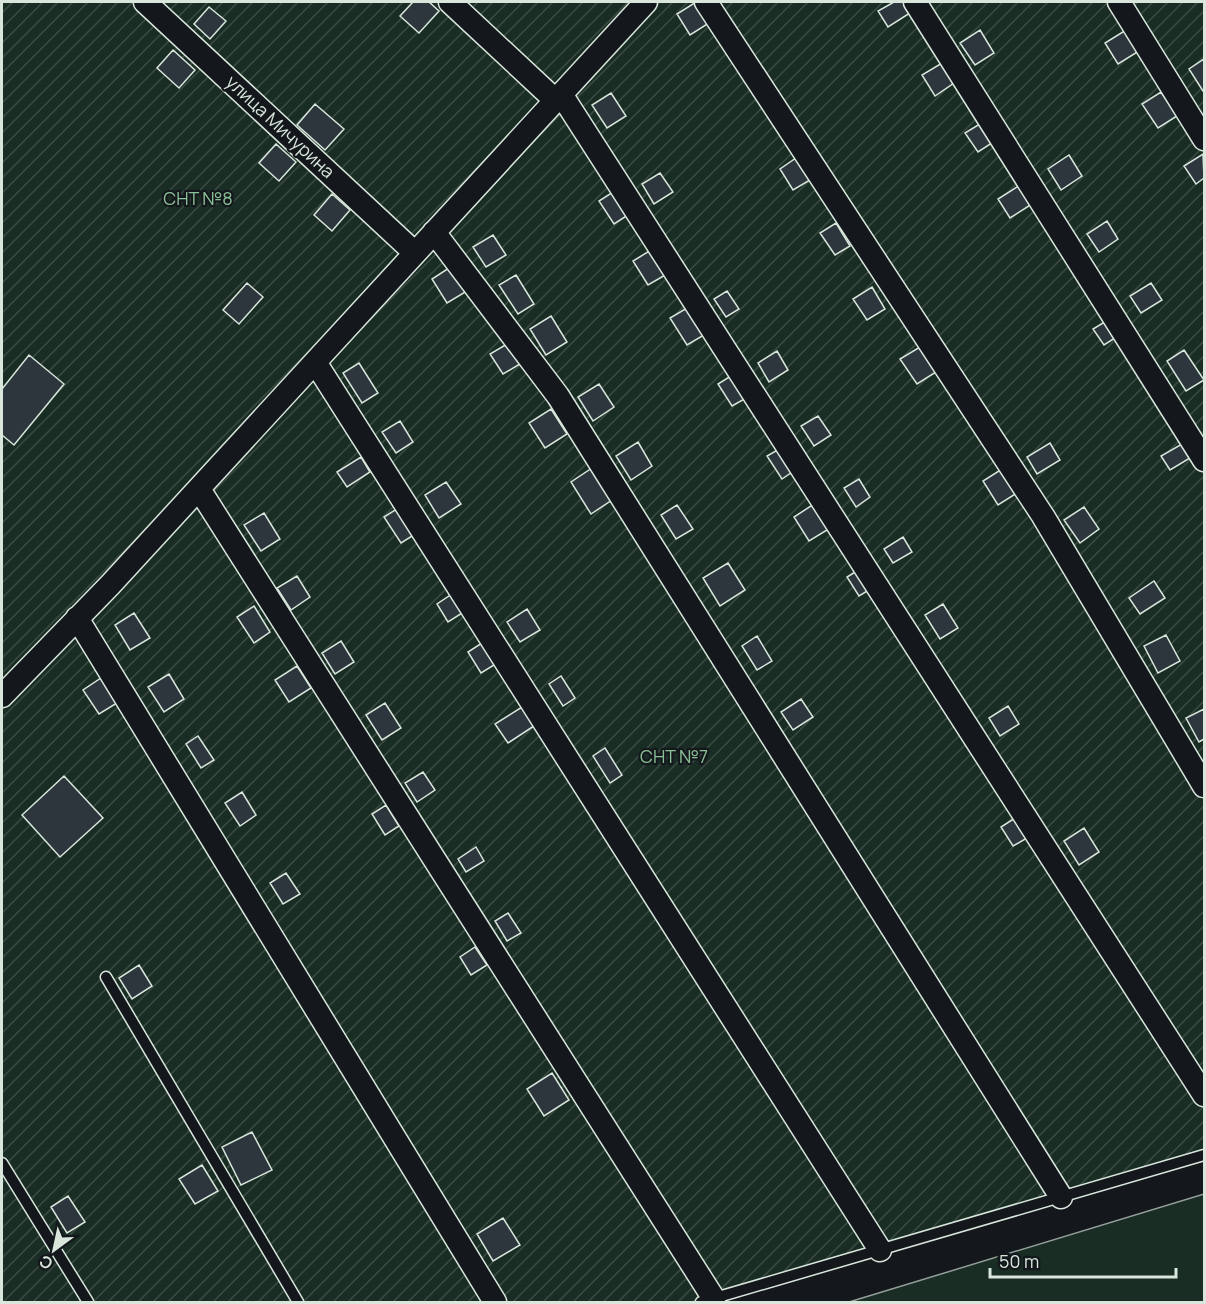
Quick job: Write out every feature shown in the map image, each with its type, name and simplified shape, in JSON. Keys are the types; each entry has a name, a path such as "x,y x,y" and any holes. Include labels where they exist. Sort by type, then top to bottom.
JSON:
{"street":[{"name":"улица Мичурина","path":"145,2 415,253"},
{"path":"450,2 558,97 1204,1095"},
{"path":"2,696 199,489 646,2"},
{"path":"706,2 1043,516 1204,786"},
{"path":"915,2 1204,460"},
{"path":"1119,2 1204,139"},
{"path":"434,232 558,396 1060,1197"},
{"path":"315,362 880,1250"},
{"path":"199,489 708,1300"},
{"path":"77,618 495,1302"}],"lane":[{"path":"106,977 298,1302"},
{"path":"708,1300 1204,1155"},
{"path":"2,1163 88,1302"}],"green space":[{"name":"СНТ №7","path":"2,2 1204,2 1204,1155 701,1302 2,1302"},
{"path":"1204,1194 1204,1302 849,1302"}],"building":[{"path":"413,2 429,2 439,11 419,33 400,16"},
{"path":"696,2 709,23 690,35 677,14"},
{"path":"894,2 903,2 910,13 888,27 878,11"},
{"path":"209,7 226,21 210,39 194,24"},
{"path":"980,30 994,53 975,65 960,43"},
{"path":"1126,30 1139,51 1118,64 1105,43"},
{"path":"173,50 195,70 179,88 157,68"},
{"path":"1204,59 1204,90 1203,91 1189,69"},
{"path":"942,63 954,83 935,96 922,75"},
{"path":"1161,92 1177,116 1158,128 1142,104"},
{"path":"611,93 626,116 607,128 592,105"},
{"path":"315,104 344,129 325,150 297,125"},
{"path":"983,122 995,141 978,152 965,133"},
{"path":"276,144 296,162 279,181 259,163"},
{"path":"1203,154 1204,178 1196,184 1184,166"},
{"path":"1069,155 1082,176 1061,190 1048,169"},
{"path":"796,158 810,180 793,190 780,169"},
{"path":"660,173 673,192 654,204 642,184"},
{"path":"1020,185 1032,204 1010,218 998,199"},
{"path":"613,192 628,215 614,224 599,201"},
{"path":"332,194 350,210 332,231 314,215"},
{"path":"1107,221 1118,239 1099,252 1087,234"},
{"path":"836,223 850,246 835,255 820,233"},
{"path":"493,235 506,255 486,267 473,247"},
{"path":"651,250 667,274 648,285 633,261"},
{"path":"452,266 467,291 447,303 432,279"},
{"path":"516,275 534,304 518,314 499,285"},
{"path":"247,283 263,297 239,324 223,310"},
{"path":"1151,283 1162,300 1141,313 1130,296"},
{"path":"872,287 885,309 867,320 853,299"},
{"path":"727,291 739,309 726,317 714,299"},
{"path":"687,308 704,335 687,345 670,318"},
{"path":"551,316 567,342 546,355 530,329"},
{"path":"1108,320 1118,336 1104,345 1093,329"},
{"path":"507,344 520,364 503,374 490,354"},
{"path":"920,347 936,372 917,384 900,359"},
{"path":"1184,350 1204,380 1186,391 1167,361"},
{"path":"777,351 788,370 769,382 758,363"},
{"path":"29,355 64,384 14,445 2,435 2,389"},
{"path":"359,363 378,393 362,403 343,373"},
{"path":"734,374 748,397 732,406 718,384"},
{"path":"599,384 614,407 593,421 578,397"},
{"path":"551,409 567,434 545,448 529,423"},
{"path":"818,416 831,435 814,446 801,426"},
{"path":"400,421 413,442 396,453 382,432"},
{"path":"638,442 652,466 631,480 616,456"},
{"path":"1050,443 1060,460 1037,474 1027,457"},
{"path":"1182,444 1190,458 1170,470 1161,456"},
{"path":"781,448 795,470 782,479 767,456"},
{"path":"361,457 370,472 347,487 337,472"},
{"path":"592,468 612,500 591,514 571,482"},
{"path":"1002,469 1017,493 998,505 983,481"},
{"path":"859,479 870,497 856,507 844,488"},
{"path":"446,482 461,504 439,518 425,495"},
{"path":"817,502 832,527 809,541 794,517"},
{"path":"677,505 693,529 676,539 661,515"},
{"path":"400,507 417,533 401,543 384,517"},
{"path":"1084,507 1099,529 1080,543 1064,520"},
{"path":"264,513 280,539 261,551 244,525"},
{"path":"903,537 912,552 893,563 884,549"},
{"path":"728,563 745,590 720,606 703,578"},
{"path":"862,568 874,587 859,596 847,577"},
{"path":"297,576 310,597 291,610 277,588"},
{"path":"1154,581 1165,598 1140,614 1129,598"},
{"path":"455,592 467,610 448,622 437,604"},
{"path":"943,604 958,628 940,639 925,615"},
{"path":"254,606 270,632 254,643 237,617"},
{"path":"527,609 540,630 520,642 507,622"},
{"path":"134,613 150,638 130,650 115,625"},
{"path":"1166,635 1180,661 1158,673 1144,646"},
{"path":"757,636 772,661 757,670 742,646"},
{"path":"341,641 354,662 335,674 322,653"},
{"path":"485,641 499,662 481,673 468,652"},
{"path":"297,666 311,688 289,702 275,680"},
{"path":"169,674 184,699 164,712 148,687"},
{"path":"561,676 575,698 563,706 549,684"},
{"path":"101,678 117,703 99,714 83,690"},
{"path":"801,699 813,717 793,730 781,712"},
{"path":"385,703 401,728 382,740 366,715"},
{"path":"1008,706 1019,724 1000,736 989,718"},
{"path":"522,707 534,726 508,743 495,724"},
{"path":"1204,709 1204,739 1199,742 1186,718"},
{"path":"198,736 214,760 201,768 186,744"},
{"path":"605,748 622,775 610,783 593,756"},
{"path":"423,772 435,790 417,802 405,783"},
{"path":"64,776 103,818 60,857 22,815"},
{"path":"242,792 256,815 240,826 225,803"},
{"path":"386,805 399,826 385,835 372,814"},
{"path":"1015,818 1027,838 1013,846 1001,827"},
{"path":"1084,828 1099,852 1079,865 1064,841"},
{"path":"476,847 484,861 466,872 458,859"},
{"path":"286,873 300,894 283,904 270,883"},
{"path":"508,913 521,933 507,941 495,921"},
{"path":"475,947 487,965 471,975 460,957"},
{"path":"139,965 152,986 132,999 119,978"},
{"path":"552,1073 569,1100 544,1116 527,1089"},
{"path":"252,1132 272,1170 241,1185 222,1147"},
{"path":"202,1165 218,1191 195,1204 179,1179"},
{"path":"68,1196 85,1222 67,1233 51,1207"},
{"path":"503,1218 520,1245 493,1261 477,1234"}],"park label":[{"name":"СНТ №8","path":"198,199"}]}
